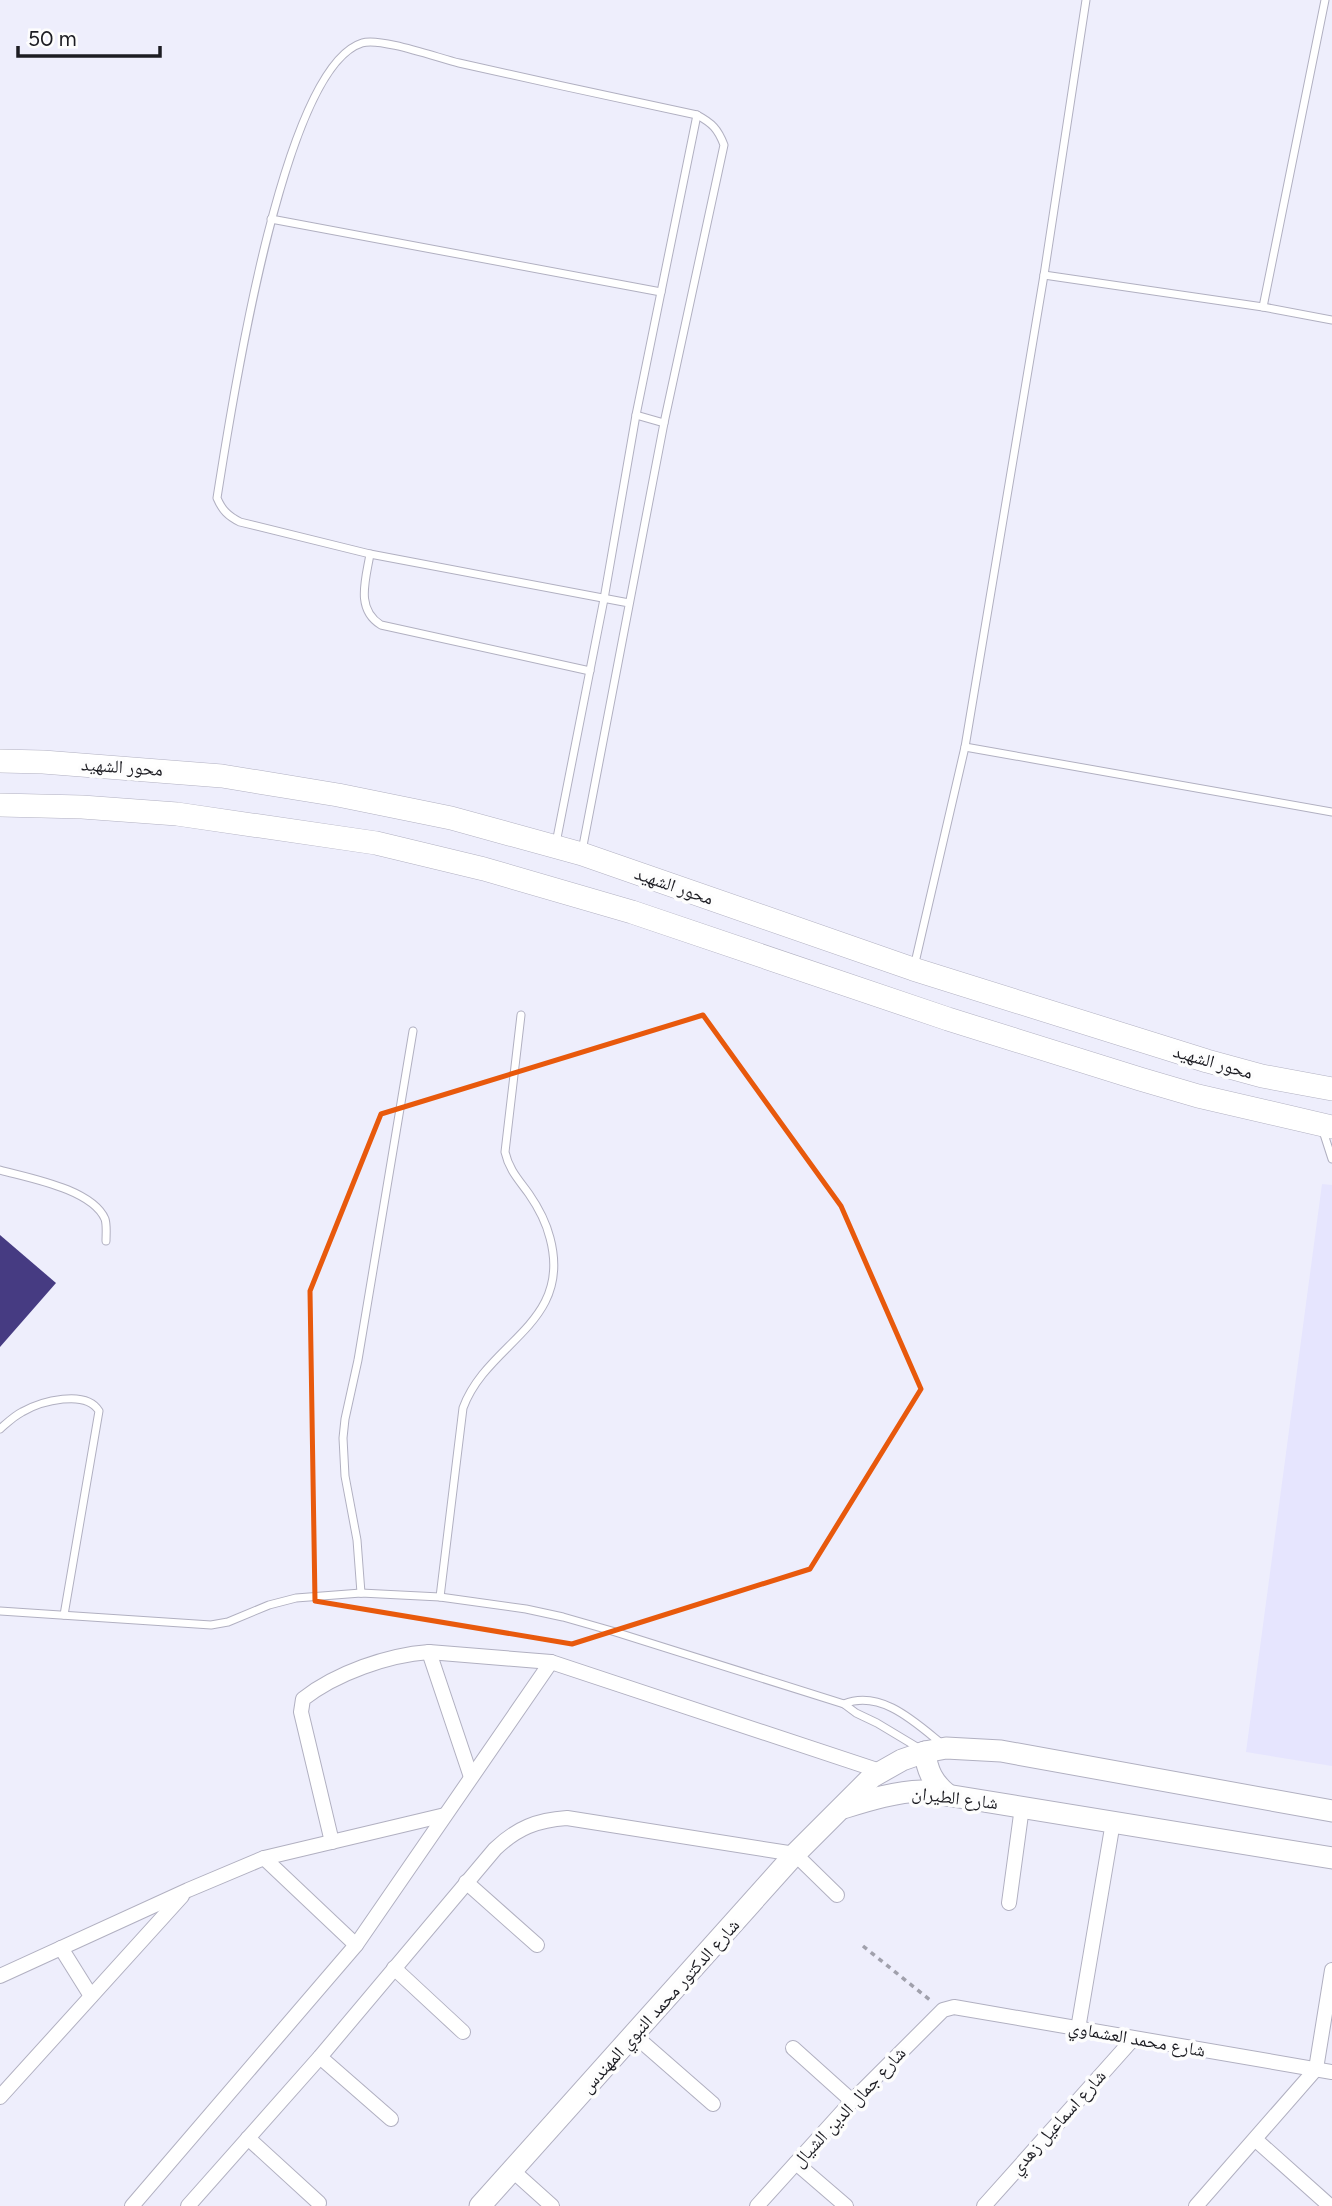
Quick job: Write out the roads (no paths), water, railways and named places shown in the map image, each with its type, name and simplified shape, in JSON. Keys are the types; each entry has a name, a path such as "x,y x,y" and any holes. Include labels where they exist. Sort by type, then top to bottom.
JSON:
{"main road":[{"name":"محور الشهيد","path":"0,761 222,776 338,795 451,818 582,854 913,969 1207,1061 1262,1076 1332,1089"},
{"name":"محور الشهيد","path":"0,806 82,807 177,814 376,843 484,869 632,912 948,1019 1151,1082 1326,1126"},
{"name":"شارع الطيران","path":"841,1809 880,1771 902,1760 946,1748 1001,1751 1332,1811"},
{"path":"925,1752 930,1776 948,1795"},
{"name":"شارع الطيران","path":"841,1809 877,1797 922,1791 1332,1858"},
{"name":"شارع الدكتور محمد النبوي المهندس","path":"480,2206 796,1854 841,1809"}],"street":[{"path":"429,1653 471,1777"},
{"path":"332,1842 300,1712 303,1699 316,1689 393,1657 429,1653 551,1662 880,1771"},
{"path":"132,2206 356,1945 551,1662"},
{"path":"1009,1903 1022,1807"},
{"path":"0,1976 264,1858 445,1815"},
{"path":"188,2206 320,2057 466,1882 510,1835 527,1825 547,1819 567,1818 796,1854 837,1895"},
{"path":"1078,2029 1113,1822"},
{"path":"264,1858 356,1945"},
{"path":"466,1882 537,1945"},
{"path":"0,2097 188,1890"},
{"path":"61,1948 91,1996"},
{"path":"394,1968 463,2032"},
{"path":"1196,2206 1316,2069 1332,1970"},
{"name":"شارع محمد العشماوي","path":"943,2010 964,2008 1332,2072"},
{"name":"شارع جمال الدين الشيال","path":"758,2206 852,2101 943,2010"},
{"path":"634,2035 713,2104"},
{"name":"شارع اسماعيل زهدي","path":"984,2206 1133,2039"},
{"path":"793,2048 852,2101"},
{"path":"320,2057 391,2119"},
{"path":"248,2138 320,2203"},
{"path":"1256,2140 1330,2206"},
{"path":"796,2163 846,2206"},
{"path":"513,2171 552,2206"}],"lane":[{"path":"913,969 965,747 1044,275 1086,0"},
{"path":"1263,307 1325,0"},
{"path":"582,854 664,422 724,145 711,122 697,116 377,42 363,42 350,49 336,62 296,136 271,219 233,393 217,498 222,509 240,522 370,554 629,603"},
{"path":"555,847 604,599 636,415 697,116"},
{"path":"271,219 661,292"},
{"path":"1044,275 1263,307 1332,320"},
{"path":"636,415 664,422"},
{"path":"370,554 364,596 365,610 372,620 381,625 590,671"},
{"path":"965,747 1332,812"},
{"path":"440,1597 463,1408 467,1395 481,1374 536,1319 544,1306 553,1279 553,1254 544,1222 537,1207 511,1170 505,1152 521,1015"},
{"path":"361,1593 357,1540 345,1476 343,1438 413,1031"},
{"path":"1326,1126 1332,1159"},
{"path":"0,1170 77,1194 94,1204 105,1220 106,1241"},
{"path":"0,1429 20,1413 51,1401 82,1400 93,1403 99,1411 64,1615"},
{"path":"0,1611 211,1625 228,1622 296,1598 361,1593 440,1597 526,1608 844,1704 925,1752"},
{"path":"844,1704 860,1700 892,1707 912,1719 946,1748"}]}
